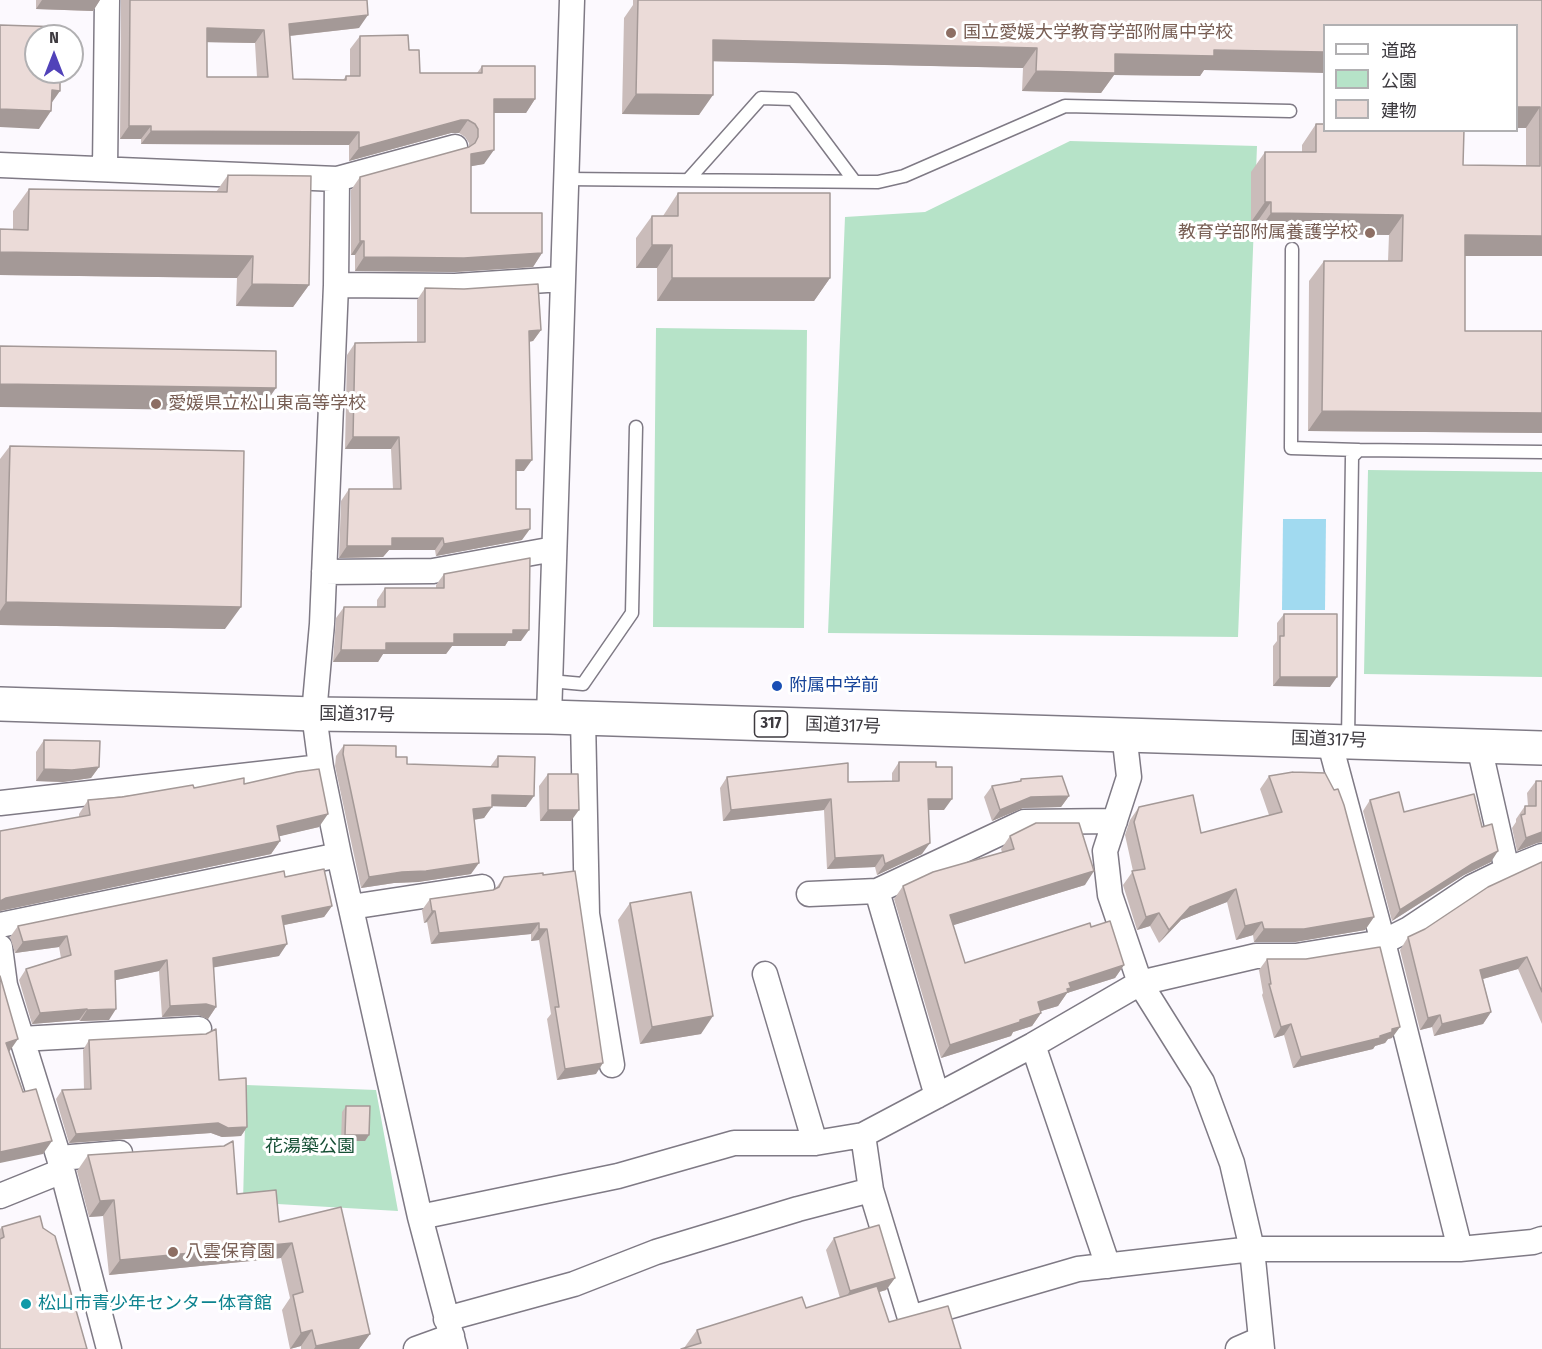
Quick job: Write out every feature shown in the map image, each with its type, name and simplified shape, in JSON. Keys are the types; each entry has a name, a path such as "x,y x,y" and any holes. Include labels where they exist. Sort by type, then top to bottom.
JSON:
{"highway":[{"name":"国道317号","path":"0,704 314,714 549,717 1542,747"}],"street":[{"path":"105,169 106,0"},
{"path":"549,717 572,0"},
{"path":"0,165 337,179 455,147"},
{"path":"337,179 336,285 322,624 314,714 321,767 339,855 420,1217 451,1335"},
{"path":"336,285 455,286 562,279"},
{"path":"324,572 434,571 554,549"},
{"path":"583,718 587,914 612,1065"},
{"path":"1124,734 1129,777 1106,851 1110,895 1140,983 1202,1082 1232,1163 1252,1250 1262,1344 1238,1349"},
{"path":"1338,741 1383,942 1460,1250"},
{"path":"1479,746 1507,870"},
{"path":"0,803 321,767"},
{"path":"809,894 877,891 1024,822 1115,821"},
{"path":"0,925 339,855"},
{"path":"420,1217 618,1176 734,1143 815,1143 863,1135 1034,1045 1140,983 1256,956 1296,956 1383,942 1409,929 1472,887 1542,856"},
{"path":"351,906 482,887"},
{"path":"877,891 937,1096"},
{"path":"0,947 2,985 61,1165 109,1349"},
{"path":"765,974 815,1143"},
{"path":"21,1039 199,1029"},
{"path":"1034,1045 1108,1266"},
{"path":"863,1135 871,1190 910,1318 944,1319 1078,1269 1252,1250 1460,1250 1542,1239"},
{"path":"0,1196 61,1165 141,1152"},
{"path":"416,1349 656,1252 798,1209 871,1190"}],"lane":[{"path":"688,180 762,98 793,99 855,182"},
{"path":"565,179 878,182 904,176 1065,106 1290,111"},
{"path":"1292,249 1291,448 1542,452"},
{"path":"550,681 583,684 632,613 636,427"},
{"path":"1338,741 1352,457 1359,450"}],"green space":[{"path":"1070,141 1257,146 1238,637 828,633 845,217 925,212"},
{"path":"656,328 807,330 804,628 653,627"},
{"path":"1368,470 1542,472 1542,677 1364,674"},
{"name":"花湯築公園","path":"246,1085 376,1090 398,1211 243,1202"}],"water":[{"path":"1283,519 1326,519 1325,610 1282,610"}],"building":[{"path":"130,0 367,0 368,15 289,24 293,79 346,80 346,76 360,76 360,36 408,35 409,50 419,50 420,73 482,73 482,66 535,66 535,99 494,99 494,150 471,154 471,213 542,213 542,253 464,258 364,257 364,241 360,241 360,177 469,147 478,137 478,129 468,120 359,148 359,132 151,131 151,126 129,126","holes":["207,28 264,30 268,77 207,77"]},
{"path":"638,0 1542,0 1542,236 1465,235 1465,331 1542,331 1542,413 1322,411 1324,261 1402,261 1403,215 1271,213 1271,202 1265,202 1265,152 1316,152 1316,124 1323,124 1323,132 1464,132 1463,165 1540,166 1540,107 1518,107 1518,24 1323,24 1323,52 1214,50 1214,56 1115,54 1115,73 1036,71 1037,48 713,40 713,95 636,94"},
{"path":"0,25 24,26 24,84 60,84 60,91 52,90 51,111 0,109"},
{"path":"228,175 311,176 309,285 252,284 253,256 0,252 0,229 28,230 29,189 227,192"},
{"path":"678,193 830,193 830,278 672,278 672,245 652,245 652,216 678,216"},
{"path":"538,284 541,330 529,331 532,460 516,460 516,509 530,509 530,529 444,544 443,538 392,538 392,546 347,546 349,489 401,489 399,437 353,437 355,343 425,342 425,288 464,289"},
{"path":"0,346 276,351 276,388 0,384"},
{"path":"10,446 244,451 241,607 6,602"},
{"path":"530,558 529,630 513,630 513,634 454,634 454,643 386,643 386,650 341,650 344,607 385,607 385,588 444,588 444,574"},
{"path":"1284,614 1337,614 1337,677 1280,677 1280,636 1284,636"},
{"path":"44,740 100,741 99,767 72,770 44,769"},
{"path":"344,745 396,746 396,757 407,757 407,764 498,767 498,756 535,757 534,796 492,795 492,807 473,809 479,863 369,877 343,754"},
{"path":"899,762 936,762 936,767 952,767 952,799 928,799 930,843 885,864 883,855 835,858 831,799 731,810 727,777 848,763 848,782 899,781"},
{"path":"319,769 328,814 277,826 280,841 0,901 0,831 90,815 88,800 122,797 193,785 194,788 244,778 244,784"},
{"path":"1293,772 1325,773 1334,790 1338,789 1374,917 1304,929 1264,929 1262,922 1245,926 1236,889 1190,907 1169,930 1159,913 1146,917 1132,871 1145,869 1134,822 1139,807 1193,795 1201,833 1282,812 1269,776"},
{"path":"548,774 578,774 579,810 548,810"},
{"path":"1062,776 1069,796 1031,797 1000,810 992,786 1021,781 1021,779"},
{"path":"1536,781 1542,781 1542,832 1526,838 1521,815 1525,814 1525,806 1536,806"},
{"path":"1399,792 1404,812 1474,794 1482,827 1492,824 1498,851 1472,864 1400,910 1370,800"},
{"path":"1036,823 1079,823 1094,871 950,915 965,963 1090,923 1091,927 1110,921 1124,965 1069,983 1071,988 1067,989 1068,992 1038,1002 1041,1013 950,1045 903,886 933,872 1014,849 1010,836"},
{"path":"1542,862 1542,992 1527,957 1480,970 1491,1012 1442,1024 1440,1015 1428,1018 1408,937 1425,929 1488,887"},
{"path":"324,869 332,906 282,916 287,944 213,958 216,1007 206,1004 170,1006 167,960 115,971 116,1009 40,1013 26,969 71,955 67,936 23,942 18,926 284,871 285,877"},
{"path":"575,871 603,1063 565,1069 555,1007 559,1007 547,929 539,929 539,923 439,933 430,899 493,890 499,887 504,877"},
{"path":"691,892 713,1016 652,1027 630,903"},
{"path":"1380,947 1400,1027 1392,1029 1392,1032 1380,1038 1301,1057 1291,1024 1281,1027 1269,984 1271,984 1267,959 1306,959"},
{"path":"0,976 18,1039 6,1043 23,1092 36,1089 52,1141 0,1152"},
{"path":"216,1029 219,1080 246,1078 247,1127 228,1128 218,1123 76,1134 62,1090 91,1089 89,1040 206,1034"},
{"path":"346,1106 370,1106 369,1135 345,1135"},
{"path":"233,1141 237,1194 276,1190 279,1222 341,1207 370,1334 316,1346 312,1330 301,1333 293,1295 303,1292 292,1243 120,1260 114,1200 100,1201 88,1155 224,1146"},
{"name":"松山市青少年センター体育館","path":"40,1216 43,1228 55,1236 87,1349 0,1349 0,1239 4,1237 2,1227"},
{"path":"879,1225 895,1278 850,1291 834,1238"},
{"path":"877,1286 889,1322 948,1306 961,1349 681,1349 701,1343 697,1330 802,1297 806,1308"}],"place":[{"name":"国立愛媛大学教育学部附属中学校","path":"951,33"},
{"name":"教育学部附属養護学校","path":"1370,233"},
{"name":"愛媛県立松山東高等学校","path":"156,404"},
{"name":"附属中学前","path":"777,686"},
{"name":"八雲保育園","path":"173,1252"},
{"name":"松山市青少年センター体育館","path":"26,1304"}]}
